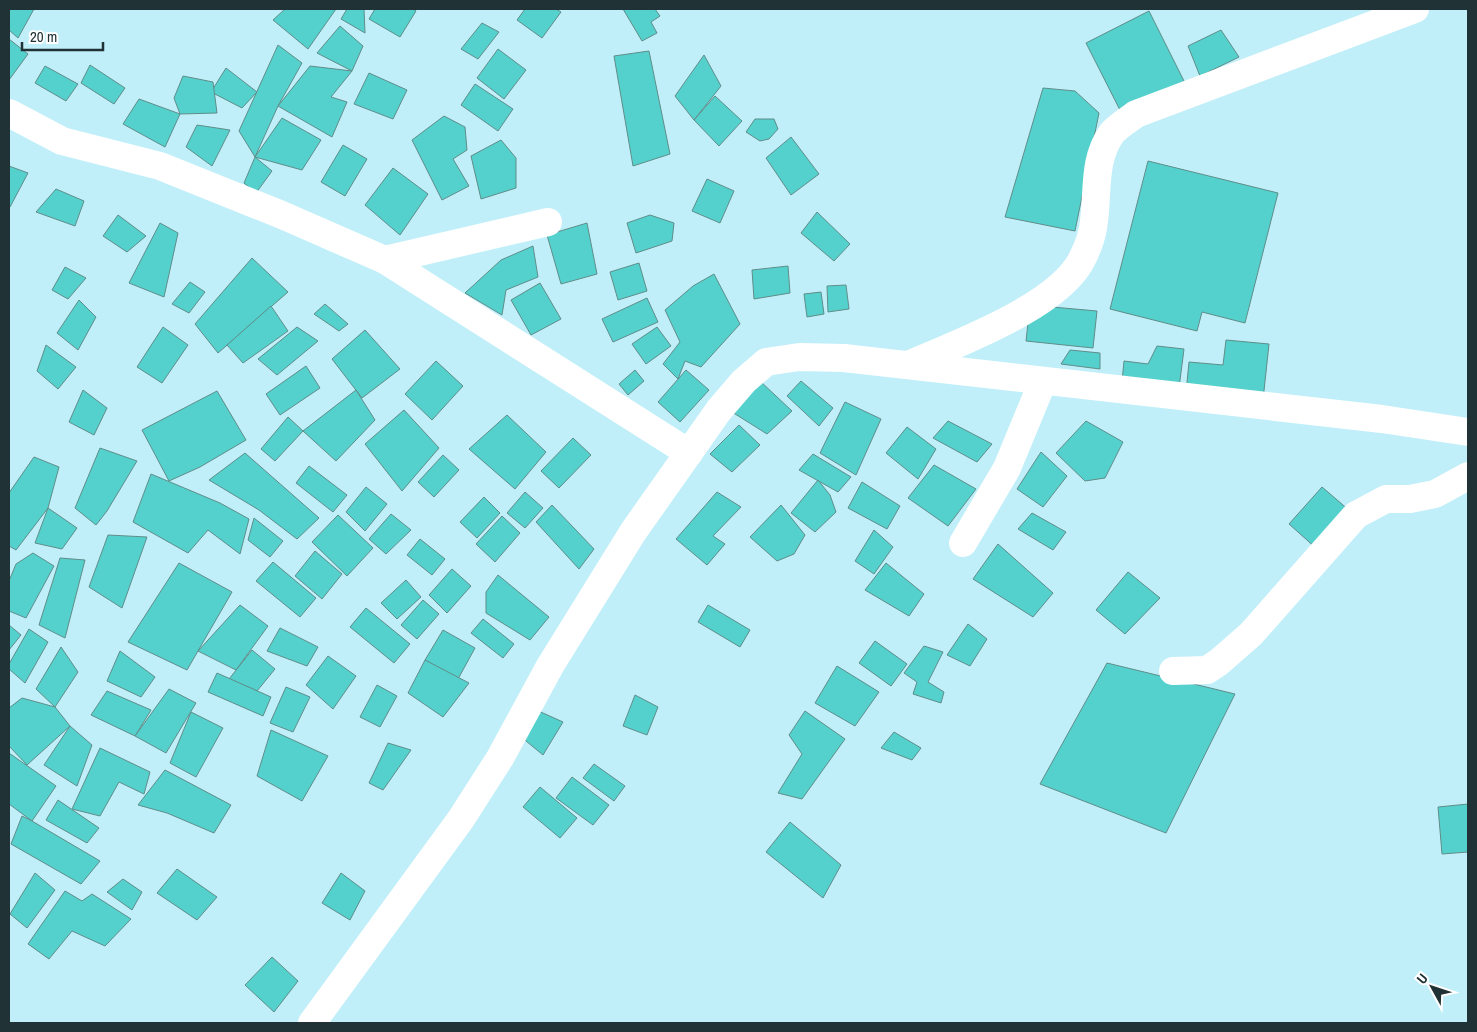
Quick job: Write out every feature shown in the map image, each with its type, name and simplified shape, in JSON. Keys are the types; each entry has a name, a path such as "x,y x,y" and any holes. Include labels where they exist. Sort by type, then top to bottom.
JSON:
{"street":[{"path":"907,366 999,326 1033,306 1071,275 1083,258 1094,223 1101,152 1113,132 1136,114 1415,9"},
{"path":"9,113 62,141 160,166 282,215 385,260 689,453"},
{"path":"385,260 548,222"},
{"path":"312,1023 461,819 500,758 560,649 633,532 738,388 757,368 766,362 799,356 907,366 1382,420 1468,432"},
{"path":"963,542 1006,468 1043,381"},
{"path":"1173,671 1207,670 1219,662 1251,634 1356,515 1369,506 1386,499 1410,500 1435,494 1468,476"}],"building":[{"path":"9,9 34,9 18,38 9,30"},
{"path":"285,9 336,9 308,49 273,20"},
{"path":"347,9 364,9 365,33 341,19"},
{"path":"375,9 413,9 416,11 400,37 369,19"},
{"path":"525,9 556,9 561,12 542,38 517,20"},
{"path":"623,9 655,9 660,16 651,22 657,33 642,41"},
{"path":"1149,11 1185,83 1123,116 1086,43"},
{"path":"482,23 499,32 478,59 461,49"},
{"path":"340,26 363,46 352,71 317,53"},
{"path":"1221,30 1239,57 1200,76 1188,46"},
{"path":"9,39 28,54 9,80"},
{"path":"278,45 302,63 278,106 255,157 239,131"},
{"path":"498,49 526,70 504,99 477,78"},
{"path":"649,51 670,154 633,166 614,56"},
{"path":"704,55 721,86 694,120 675,96"},
{"path":"90,65 125,88 114,104 81,83"},
{"path":"45,66 78,84 66,101 35,83"},
{"path":"310,66 352,71 331,97 347,102 332,137 278,106"},
{"path":"226,68 257,92 242,108 211,92"},
{"path":"369,73 407,90 393,119 354,104"},
{"path":"183,76 213,82 217,113 180,114 174,98"},
{"path":"475,84 513,109 498,131 461,105"},
{"path":"1043,88 1075,91 1099,113 1075,231 1005,217"},
{"path":"715,96 742,121 719,146 694,120"},
{"path":"139,99 180,114 165,147 123,124"},
{"path":"444,116 465,127 467,150 453,159 469,186 442,200 412,140"},
{"path":"282,118 321,140 302,170 255,157"},
{"path":"755,119 774,119 778,129 769,139 760,141 746,132"},
{"path":"197,125 230,130 212,166 186,147"},
{"path":"791,137 819,174 791,195 766,158"},
{"path":"501,140 516,158 516,188 481,199 471,156"},
{"path":"343,145 367,159 345,196 321,182"},
{"path":"255,157 272,171 256,193 244,183"},
{"path":"1148,161 1278,193 1245,323 1202,312 1197,331 1110,309"},
{"path":"9,166 28,173 10,207 9,207"},
{"path":"393,168 428,194 400,235 365,205"},
{"path":"707,179 734,191 720,223 692,211"},
{"path":"56,189 84,201 75,226 36,212"},
{"path":"817,212 850,244 834,261 801,233"},
{"path":"118,215 146,236 127,252 103,236"},
{"path":"650,215 674,223 672,241 636,253 627,223"},
{"path":"160,223 178,233 164,297 129,283"},
{"path":"587,223 597,274 561,284 547,235"},
{"path":"533,246 538,277 506,290 502,315 465,293 501,260"},
{"path":"252,258 288,292 218,353 195,324"},
{"path":"639,263 647,291 618,300 610,272"},
{"path":"788,266 790,293 754,299 752,270"},
{"path":"65,267 86,278 68,299 52,290"},
{"path":"714,274 740,324 701,367 685,361 678,379 663,364 680,342 665,310 693,286"},
{"path":"190,282 205,292 189,313 172,304"},
{"path":"540,283 561,319 531,335 511,300"},
{"path":"846,285 849,309 828,312 827,286"},
{"path":"821,292 824,314 807,317 804,294"},
{"path":"647,298 658,322 613,342 602,319"},
{"path":"79,300 96,317 78,350 57,333"},
{"path":"325,304 348,324 339,331 314,314"},
{"path":"1030,305 1097,311 1093,348 1026,341"},
{"path":"271,306 288,331 243,363 227,345"},
{"path":"163,327 188,345 162,383 137,367"},
{"path":"297,327 318,341 277,375 258,359"},
{"path":"657,327 671,346 646,364 632,344"},
{"path":"365,330 400,369 362,398 332,359"},
{"path":"1226,340 1269,344 1263,400 1186,393 1189,362 1223,365"},
{"path":"46,345 76,367 58,389 37,371"},
{"path":"1157,346 1184,349 1179,388 1122,382 1124,361 1148,364"},
{"path":"1070,350 1100,353 1100,369 1061,364"},
{"path":"436,361 463,386 432,420 405,394"},
{"path":"306,366 320,388 280,415 266,394"},
{"path":"635,370 644,381 628,395 619,384"},
{"path":"686,370 709,390 680,422 658,402"},
{"path":"760,381 792,411 767,434 732,412"},
{"path":"801,381 833,408 819,426 787,396"},
{"path":"83,390 107,408 94,435 69,422"},
{"path":"356,390 375,420 336,461 303,431"},
{"path":"217,391 246,440 200,467 169,481 142,430"},
{"path":"845,402 881,419 856,475 820,453"},
{"path":"404,410 439,448 402,491 365,444"},
{"path":"507,415 546,452 515,489 469,449"},
{"path":"288,417 303,431 275,461 261,449"},
{"path":"948,421 992,444 977,462 933,438"},
{"path":"1086,421 1123,442 1105,478 1085,481 1056,453"},
{"path":"739,425 760,445 732,472 710,454"},
{"path":"907,427 936,449 918,479 886,453"},
{"path":"573,438 591,455 559,488 541,471"},
{"path":"100,448 137,461 107,511 96,525 75,508"},
{"path":"1041,452 1067,476 1043,507 1017,489"},
{"path":"245,453 319,518 297,539 259,510 209,480"},
{"path":"813,454 851,477 838,492 799,470"},
{"path":"443,455 459,470 434,497 418,482"},
{"path":"34,457 59,467 48,508 16,550 9,546 9,493"},
{"path":"934,465 976,489 948,526 908,498"},
{"path":"309,466 347,495 333,512 296,483"},
{"path":"151,474 220,503 249,519 240,554 208,530 188,553 133,522"},
{"path":"818,480 830,495 836,512 815,532 791,513"},
{"path":"862,482 900,506 887,529 848,508"},
{"path":"366,487 387,504 365,531 346,512"},
{"path":"1322,487 1350,511 1317,549 1289,524"},
{"path":"525,492 543,508 525,528 507,513"},
{"path":"717,492 741,507 713,536 725,544 707,565 676,539"},
{"path":"484,497 500,513 477,538 460,522"},
{"path":"552,505 594,549 579,569 536,522"},
{"path":"781,505 805,535 794,554 777,561 750,537"},
{"path":"48,508 77,528 62,549 35,543"},
{"path":"1032,513 1066,532 1053,550 1018,529"},
{"path":"391,514 411,530 386,554 369,539"},
{"path":"338,515 373,548 347,576 312,542"},
{"path":"502,516 520,533 495,562 476,544"},
{"path":"254,518 283,541 270,557 248,540"},
{"path":"874,530 893,547 874,574 855,561"},
{"path":"108,535 147,537 122,608 89,587"},
{"path":"420,539 445,559 432,575 407,555"},
{"path":"998,544 1053,593 1033,617 973,579"},
{"path":"315,551 342,574 322,599 295,576"},
{"path":"33,553 54,566 26,618 9,611 9,581 16,564"},
{"path":"60,558 85,560 65,638 39,625"},
{"path":"273,562 316,598 300,617 256,581"},
{"path":"179,563 232,592 187,670 128,642"},
{"path":"886,563 924,594 909,616 865,590"},
{"path":"452,569 471,586 447,613 429,595"},
{"path":"1128,572 1160,598 1125,634 1096,610"},
{"path":"498,575 549,617 530,640 486,613 486,592"},
{"path":"406,580 421,597 397,619 381,603"},
{"path":"423,600 439,614 417,639 401,625"},
{"path":"240,605 268,626 236,670 198,651"},
{"path":"708,605 750,630 740,647 698,622"},
{"path":"366,608 410,644 394,663 350,627"},
{"path":"483,619 514,644 503,658 471,633"},
{"path":"968,624 987,639 970,666 947,655"},
{"path":"9,625 21,635 9,650"},
{"path":"280,628 318,647 307,666 267,651"},
{"path":"29,629 48,642 25,683 9,669 9,664"},
{"path":"443,630 475,648 458,679 425,660"},
{"path":"875,641 907,664 891,686 859,663"},
{"path":"924,646 943,652 928,682 944,692 941,703 913,694 917,682 904,673"},
{"path":"61,647 78,672 55,707 36,689"},
{"path":"252,650 275,669 257,691 229,679"},
{"path":"120,651 155,677 141,697 107,681"},
{"path":"328,656 356,676 333,709 306,685"},
{"path":"425,660 469,683 443,717 408,693"},
{"path":"1107,663 1235,694 1166,833 1040,784"},
{"path":"837,666 879,692 855,726 815,703"},
{"path":"217,673 271,697 263,716 208,692"},
{"path":"377,685 397,696 380,727 360,717"},
{"path":"286,687 310,697 293,732 270,723"},
{"path":"169,689 196,703 166,753 135,736"},
{"path":"107,691 151,710 135,736 91,715"},
{"path":"635,695 658,707 647,735 623,726"},
{"path":"22,698 55,707 70,726 27,765 9,746 9,708"},
{"path":"534,709 563,722 543,755 520,736"},
{"path":"805,711 845,739 802,799 778,793 802,754 789,735"},
{"path":"191,712 223,728 196,777 170,763"},
{"path":"70,726 92,745 77,786 44,765"},
{"path":"271,730 328,756 302,801 257,776"},
{"path":"894,732 921,748 912,760 881,748"},
{"path":"388,743 411,750 383,790 369,783"},
{"path":"100,748 150,772 144,794 119,782 100,816 72,809"},
{"path":"9,753 56,786 32,821 9,804"},
{"path":"594,764 625,786 614,801 583,778"},
{"path":"165,770 231,805 214,833 167,813 138,805"},
{"path":"572,777 609,805 593,825 556,798"},
{"path":"540,787 577,818 560,838 523,807"},
{"path":"58,800 99,828 87,843 46,820"},
{"path":"1468,804 1468,852 1442,854 1438,807"},
{"path":"22,816 100,861 81,884 11,844"},
{"path":"790,822 841,865 823,898 766,852"},
{"path":"177,869 217,897 197,920 157,893"},
{"path":"35,873 55,890 27,928 10,914"},
{"path":"341,873 365,891 350,920 322,903"},
{"path":"123,879 142,892 132,910 107,892"},
{"path":"65,891 82,901 92,894 131,919 105,946 72,931 49,959 28,944"},
{"path":"272,957 298,981 274,1012 245,985"}]}
